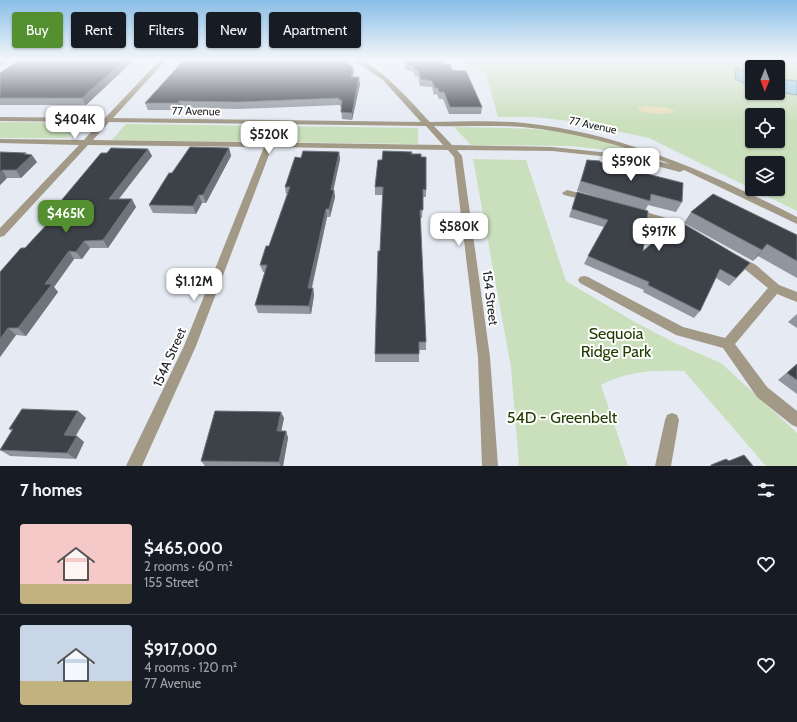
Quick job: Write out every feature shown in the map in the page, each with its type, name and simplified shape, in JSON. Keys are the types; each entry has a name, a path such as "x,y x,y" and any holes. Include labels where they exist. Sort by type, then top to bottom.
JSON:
{"street":[{"path":"0,234 144,81"},
{"name":"154 Street","path":"387,81 458,156 484,357 490,466"},
{"name":"77 Avenue","path":"0,119 522,125 573,132 638,148 664,157 707,176"},
{"name":"77 Avenue","path":"0,142 87,142 579,150 629,158 707,176"},
{"name":"154A Street","path":"134,466 190,346 270,145"},
{"path":"707,176 797,221"},
{"path":"566,193 595,200"},
{"path":"625,209 670,222 695,235"},
{"path":"727,253 752,268 775,288 797,297"},
{"path":"584,280 680,331 727,344 762,392 797,420"},
{"path":"727,344 775,288"},
{"path":"662,466 672,420"}],"green space":[{"path":"488,81 745,81 745,100 785,100 785,81 797,81 797,211 766,196 785,196 785,156 745,156 745,186 649,138 570,121 534,117 498,117"},
{"path":"0,122 85,123 68,138 0,138"},
{"path":"126,124 418,128 418,144 112,140"},
{"path":"454,127 535,129 576,134 615,143 664,161 599,149 570,146 471,145"},
{"name":"54D - Greenbelt","path":"473,159 526,160 566,281 633,321 675,343 721,363 797,433 797,466 766,466 684,371 652,371 620,377 601,385 628,466 519,466 511,367"}],"sand":[{"path":"644,106 667,108 675,111 656,114 645,112 637,108"}],"water":[{"path":"785,81 797,81 797,95 785,93"}],"building":[{"path":"0,81 101,81 82,98 0,98"},
{"path":"165,81 358,81 352,113 341,112 342,100 339,100 339,98 237,102 179,101 178,103 145,103"},
{"path":"431,81 470,81 482,107 450,107 444,92 439,92 438,88 435,88"},
{"path":"190,147 229,148 203,195 199,195 193,206 149,205 169,173 172,173"},
{"path":"111,148 148,149 109,199 132,199 103,240 84,241 76,252 69,251 45,284 52,284 18,328 8,328 0,339 0,272 21,248 25,248 51,220 45,220 101,153 107,153"},
{"path":"303,151 339,152 331,190 334,190 329,209 326,209 308,288 313,288 309,306 255,305 267,265 260,265 266,246 269,246 290,187 285,187 295,157 301,158"},
{"path":"383,151 412,152 411,154 421,154 421,157 426,157 426,190 423,189 423,210 420,210 426,342 419,342 419,354 375,354 378,251 380,251 383,187 375,187 378,160 382,160"},
{"path":"0,152 26,153 24,154 32,155 16,170 2,170 0,172"},
{"path":"587,160 600,161 683,183 682,202 651,194 650,201 581,181"},
{"path":"577,192 648,211 643,251 678,221 679,224 680,222 750,263 736,278 720,269 700,311 648,285 649,282 588,256 608,220 572,209"},
{"path":"713,194 797,235 797,261 767,244 762,250 691,212"},
{"path":"797,364 797,380 787,373"},
{"path":"22,409 78,411 64,435 77,436 67,453 0,450 13,429 9,429"},
{"path":"215,411 281,412 277,431 286,431 279,462 201,461"},
{"path":"744,455 753,466 711,466 726,459 729,461"}],"park label":[{"name":"Sequoia Ridge Park","path":"616,342"}]}
